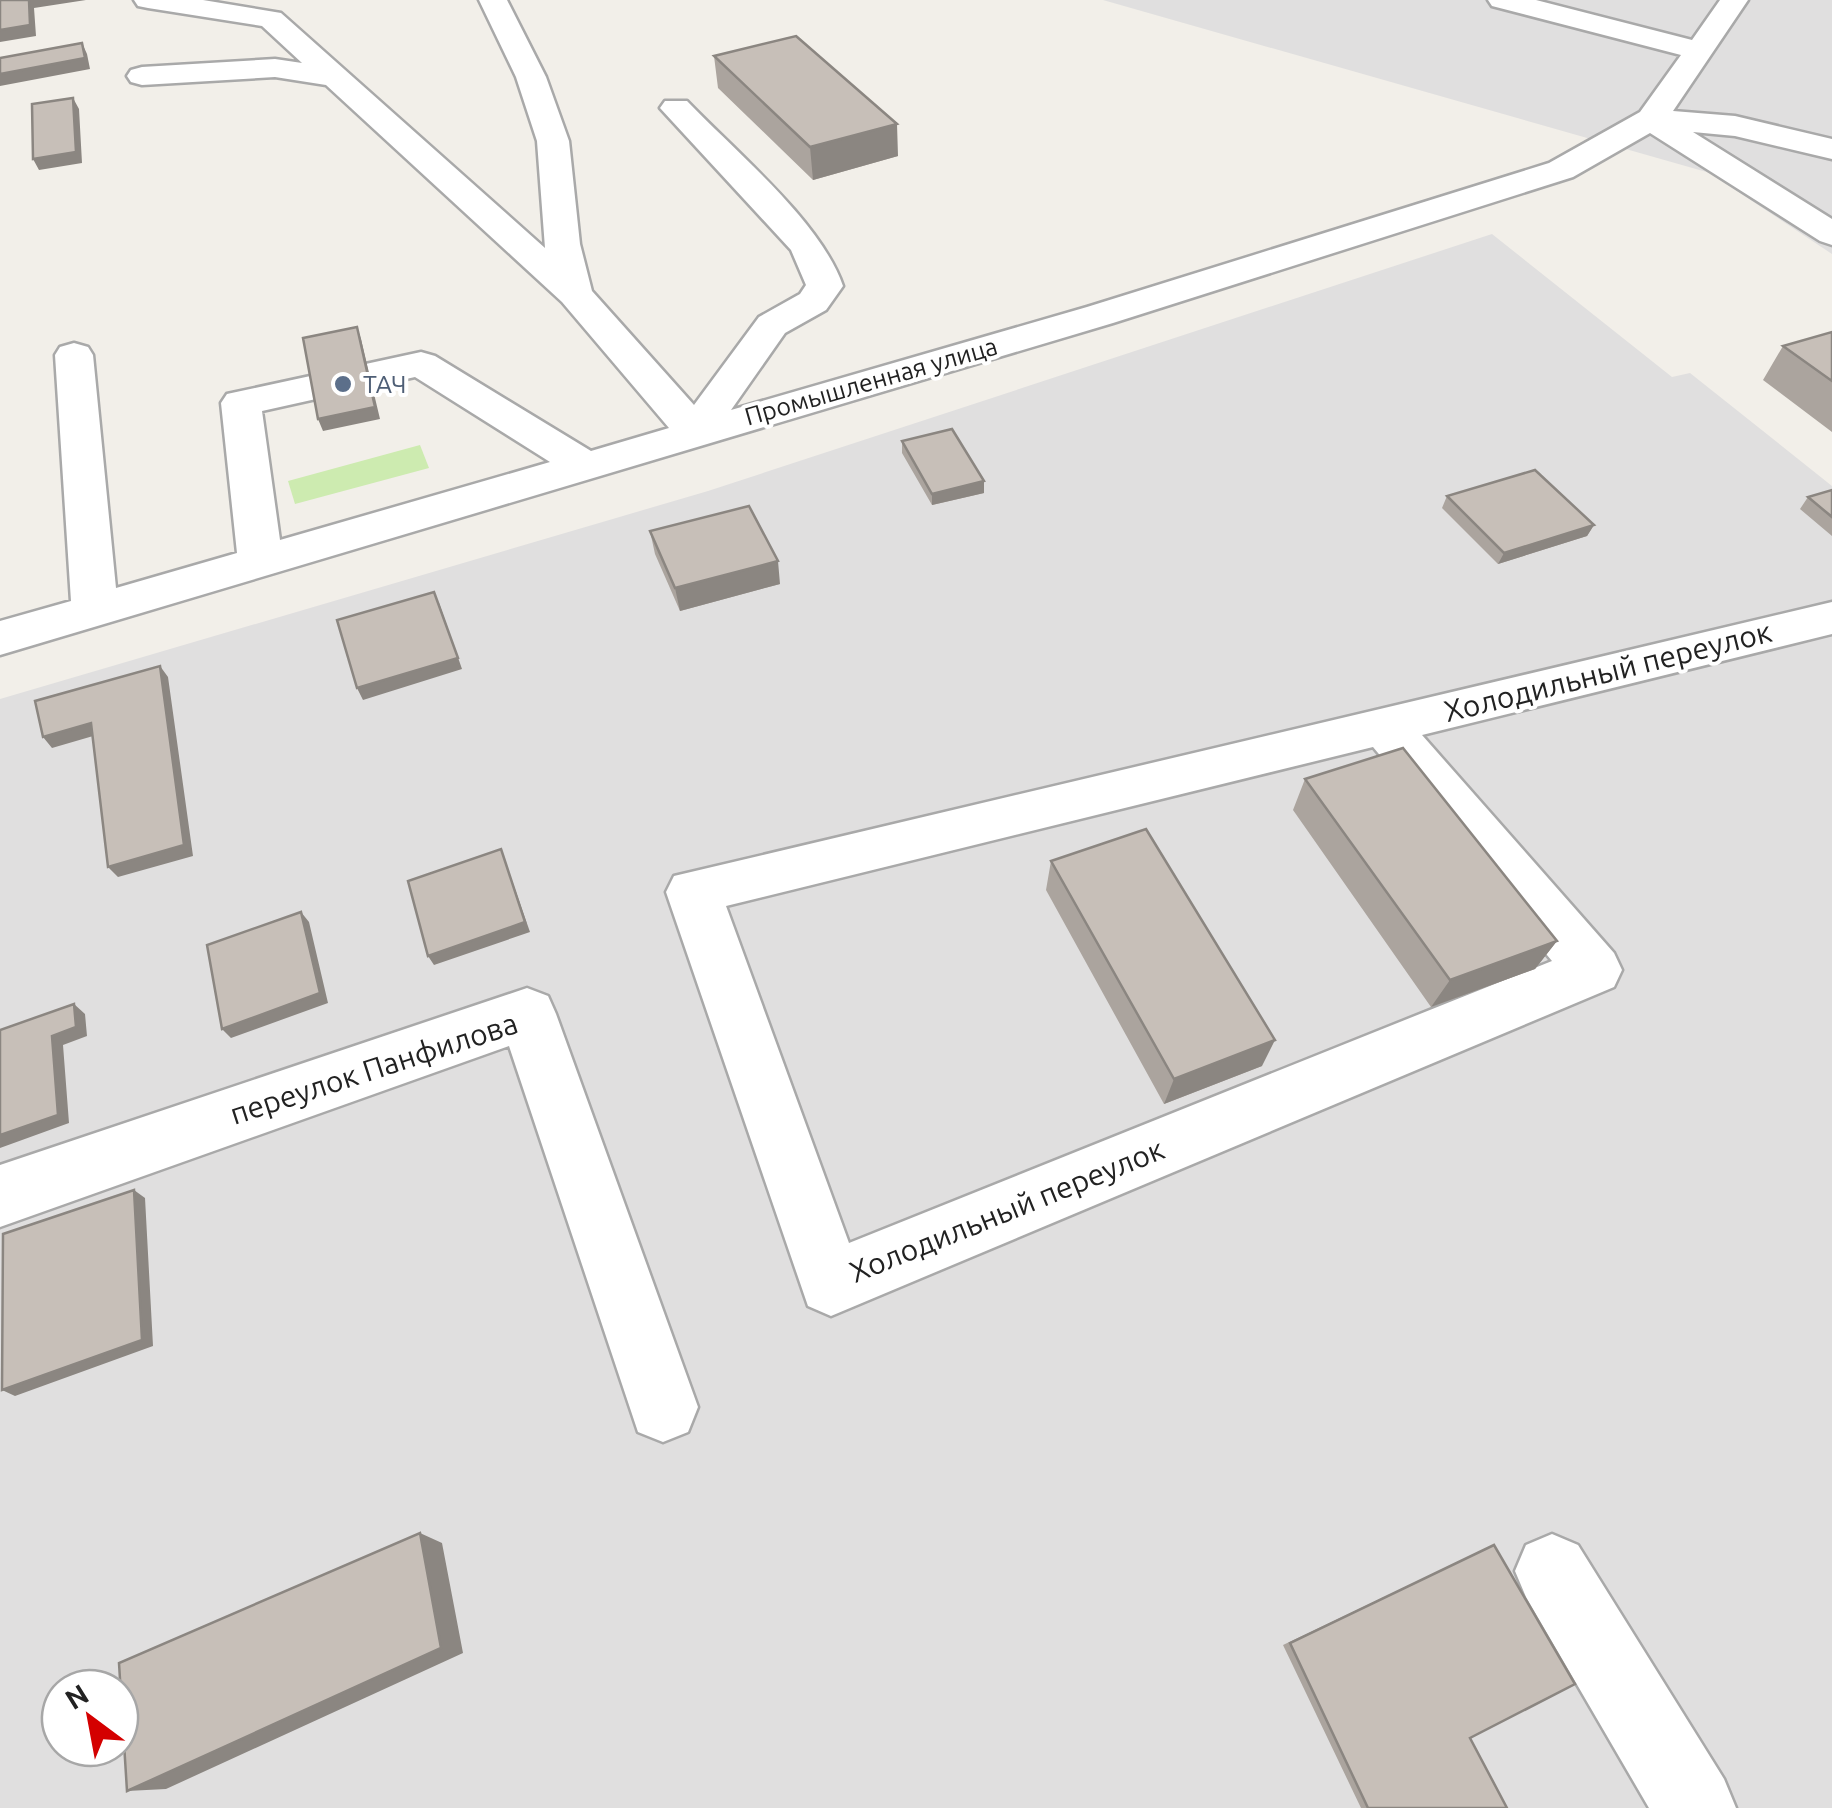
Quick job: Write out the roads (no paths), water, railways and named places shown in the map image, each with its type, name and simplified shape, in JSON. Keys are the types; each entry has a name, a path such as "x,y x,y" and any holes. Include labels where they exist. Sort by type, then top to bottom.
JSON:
{"street":[{"path":"148,0 271,20 576,294 695,432 772,325 813,302 825,286 805,244 676,108"},
{"path":"493,0 526,67 556,154 564,268 576,294"},
{"path":"1502,0 1697,50"},
{"name":"Промышленная улица","path":"0,638 1432,214 1561,170 1651,119 1734,0"},
{"path":"142,76 275,68 334,77"},
{"path":"1651,119 1735,126 1832,150"},
{"path":"1651,119 1832,234"},
{"path":"74,355 95,611"},
{"path":"260,559 241,403 421,364 584,464"},
{"name":"Холодильный переулок","path":"1384,726 1594,970 831,1283 693,892 1832,618"},
{"name":"переулок Панфилова","path":"0,1196 528,1014 663,1407"},
{"path":"1552,1571 1695,1808"}],"place":[{"name":"ТАЧ","path":"343,384"}]}
